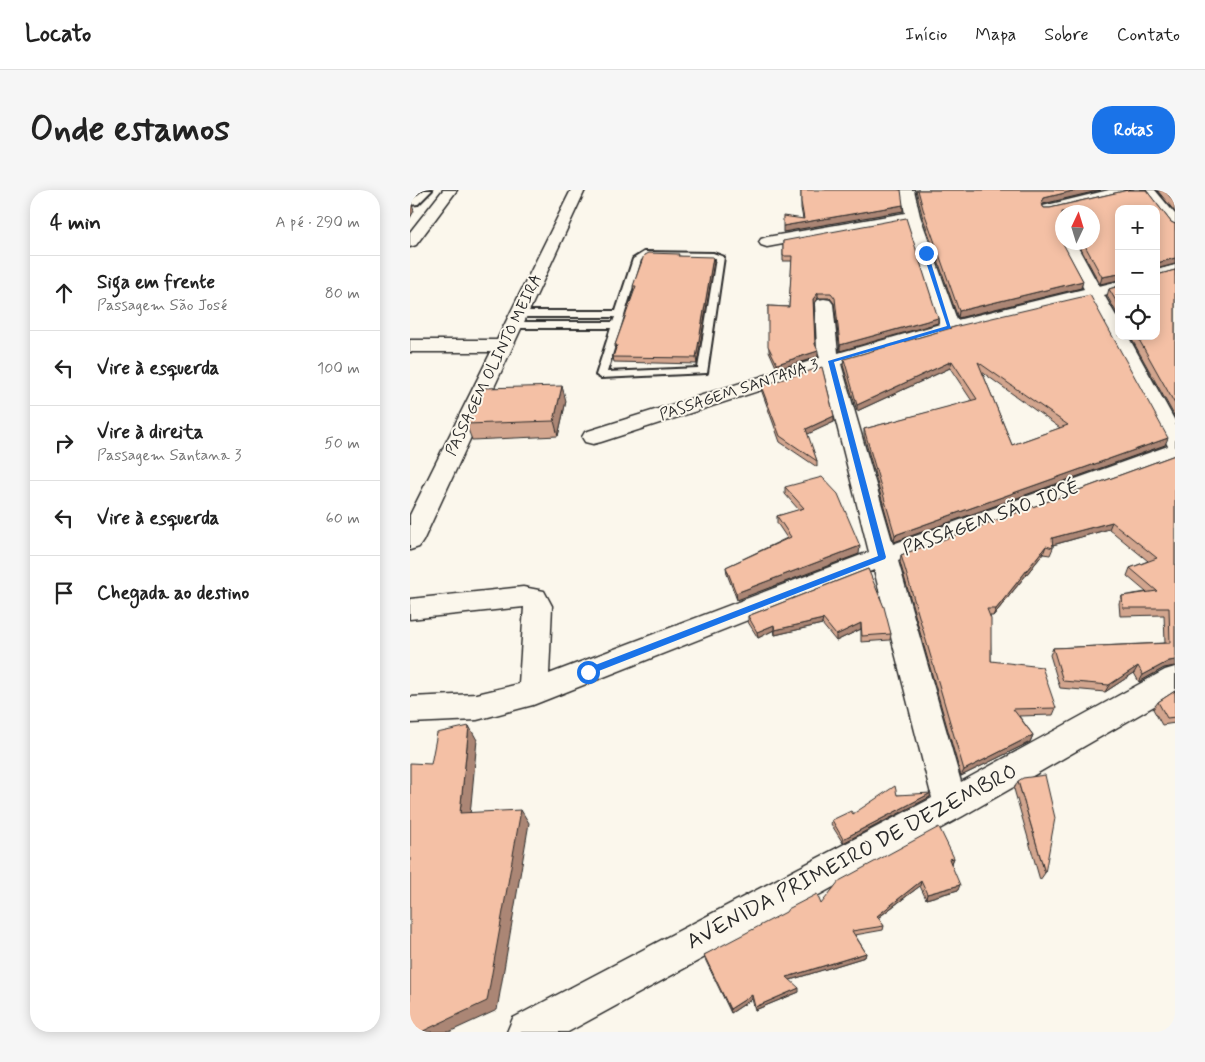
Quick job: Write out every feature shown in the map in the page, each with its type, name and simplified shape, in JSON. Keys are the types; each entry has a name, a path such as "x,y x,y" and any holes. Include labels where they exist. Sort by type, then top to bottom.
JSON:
{"street":[{"path":"410,242 450,190"},
{"name":"PASSAGEM OLINTO MEIRA","path":"410,541 578,190"},
{"path":"908,190 914,216 950,327"},
{"path":"1055,221 1046,204 1126,190"},
{"path":"1148,190 1175,224"},
{"path":"767,242 914,216"},
{"path":"1071,250 1175,441"},
{"path":"1160,274 1175,270"},
{"name":"PASSAGEM SANTANA 3","path":"593,437 831,361 950,327 1115,287"},
{"path":"824,304 825,339 882,557 951,805"},
{"path":"410,346 503,346"},
{"name":"PASSAGEM SÃO JOSÉ","path":"410,710 477,707 533,693 882,557 1175,452"},
{"path":"410,609 523,597 534,598 538,606 533,693"},
{"name":"AVENIDA PRIMEIRO DE DEZEMBRO","path":"527,1032 951,805 1175,679"}],"lane":[{"path":"410,204 416,202 428,190"},
{"path":"640,255 713,255 720,257 703,371 601,375 616,325 637,259 640,255"},
{"path":"517,320 620,314"},
{"path":"517,320 616,325"}],"building":[{"path":"801,190 901,190 903,205 783,226 783,216 804,219"},
{"path":"918,190 1077,190 1044,198 1041,204 1044,208 1055,207 1055,250 1066,250 1083,281 959,311"},
{"path":"1128,190 1146,190 1158,205 1115,205 1115,275 1102,277 1087,250 1100,250 1100,205 1063,205"},
{"path":"1165,190 1175,190 1175,203"},
{"path":"1160,208 1171,222 1175,224 1175,258 1160,262"},
{"path":"906,218 938,318 840,345 835,298 831,293 818,293 813,299 815,344 818,351 777,364 768,346 768,306 789,307 792,256 783,256 783,241"},
{"path":"648,253 713,257 696,358 613,357 617,345 615,345 636,286 633,286 644,255"},
{"path":"1175,270 1175,404 1139,340 1160,340 1160,274"},
{"path":"1115,287 1115,299 1109,289"},
{"path":"1090,295 1168,438 895,535 864,429 977,399 952,361 857,405 844,359 958,326","holes":["978,362 1068,425 1012,445"]},
{"path":"822,367 834,416 806,429 817,461 780,436 761,386"},
{"path":"562,386 554,421 466,424 483,388"},
{"path":"1175,455 1175,660 1169,661 1143,675 1138,666 1109,685 1063,681 1053,648 1170,643 1169,608 1123,608 1122,596 1157,591 1130,568 1157,558 1112,522 1052,538 1053,548 1046,546 996,609 987,609 991,619 991,661 1042,667 1056,708 1013,709 1033,735 964,770 901,555"},
{"path":"822,477 838,494 860,546 736,593 726,567 791,537 777,516 804,508 785,487"},
{"path":"868,569 884,607 891,634 862,636 861,623 836,635 823,619 775,630 774,625 757,632 748,616"},
{"path":"1175,691 1175,717 1167,718 1158,702"},
{"path":"469,726 460,813 521,810 487,1001 421,1032 410,1032 410,763 431,764 437,733"},
{"path":"1045,775 1055,818 1045,873 1018,781 1023,778"},
{"path":"895,786 897,795 931,793 843,839 832,820 851,811 853,814"},
{"path":"939,827 954,858 949,859 960,885 927,894 921,881 877,916 884,926 852,931 866,953 787,977 799,988 755,1007 752,995 730,1009 704,955 817,894 821,904 839,881"}],"route":[{"path":"588,672 882,557 831,361 950,327 926,253"}]}
